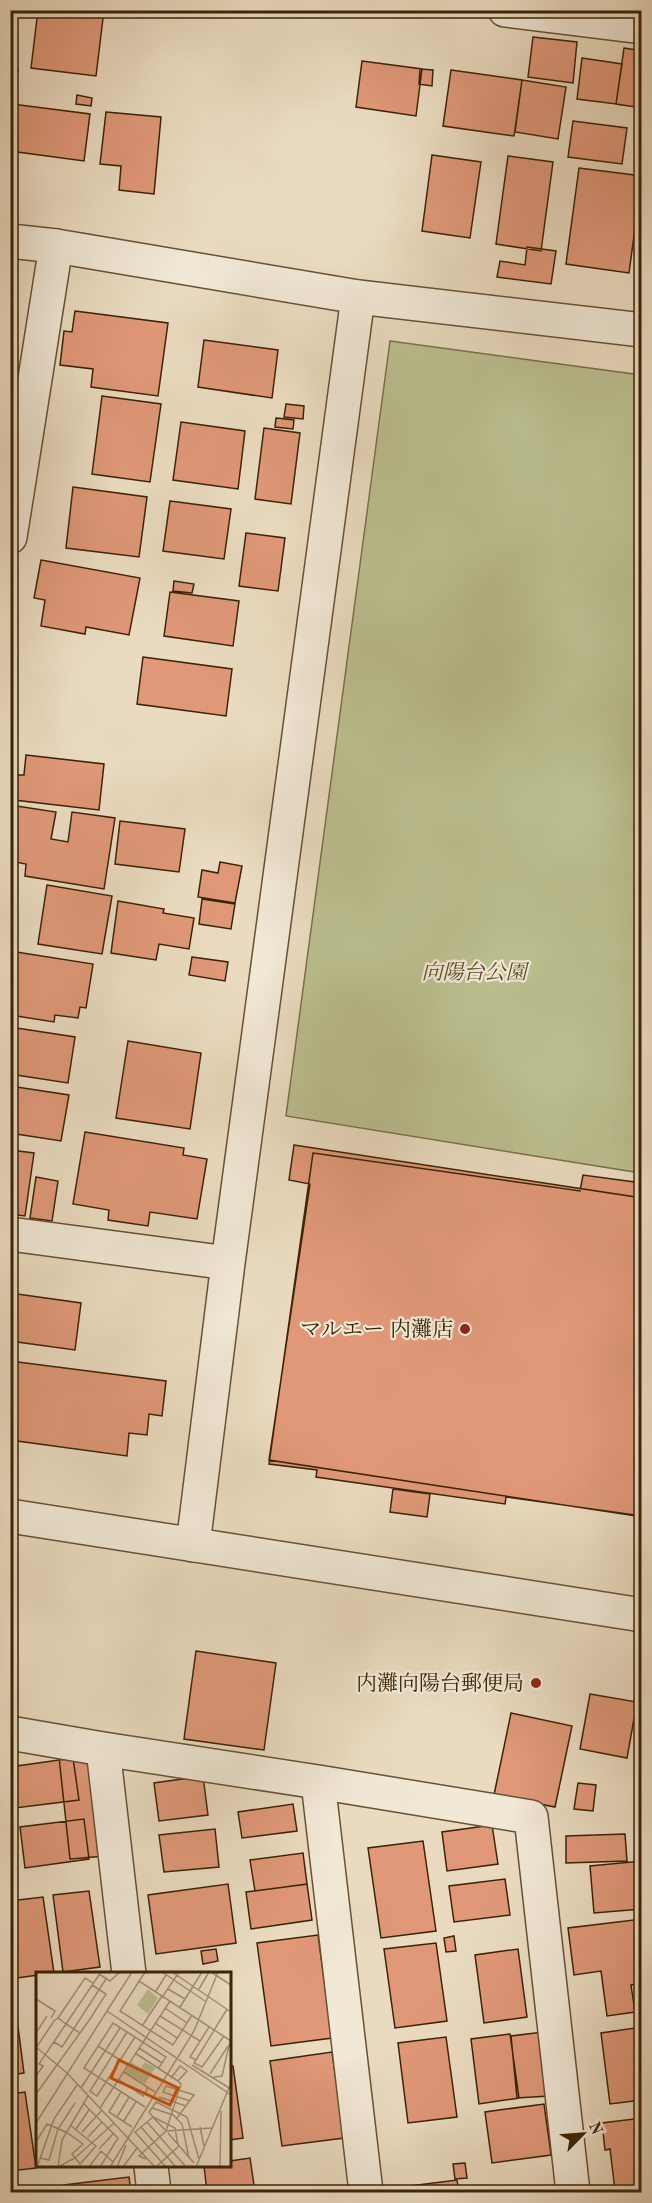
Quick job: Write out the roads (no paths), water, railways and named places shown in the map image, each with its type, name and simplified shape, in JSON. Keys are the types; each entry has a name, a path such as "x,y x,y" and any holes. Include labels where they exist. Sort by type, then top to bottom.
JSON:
{"street":[{"path":"505,10 642,27"},
{"path":"10,241 56,246 358,297 642,330"},
{"path":"10,537 56,246"},
{"path":"193,1545 228,1263 358,297"},
{"path":"10,1234 228,1263"},
{"path":"10,1516 642,1615"},
{"path":"10,1733 531,1817 573,2193"},
{"path":"103,1749 129,1972"},
{"path":"318,1782 366,2193"},
{"path":"151,2167 154,2193"}],"place":[{"name":"マルエー 内灘店","path":"465,1329"},
{"name":"内灘向陽台郵便局","path":"536,1683"}],"park label":[{"name":"向陽台公園","path":"474,972"}]}
